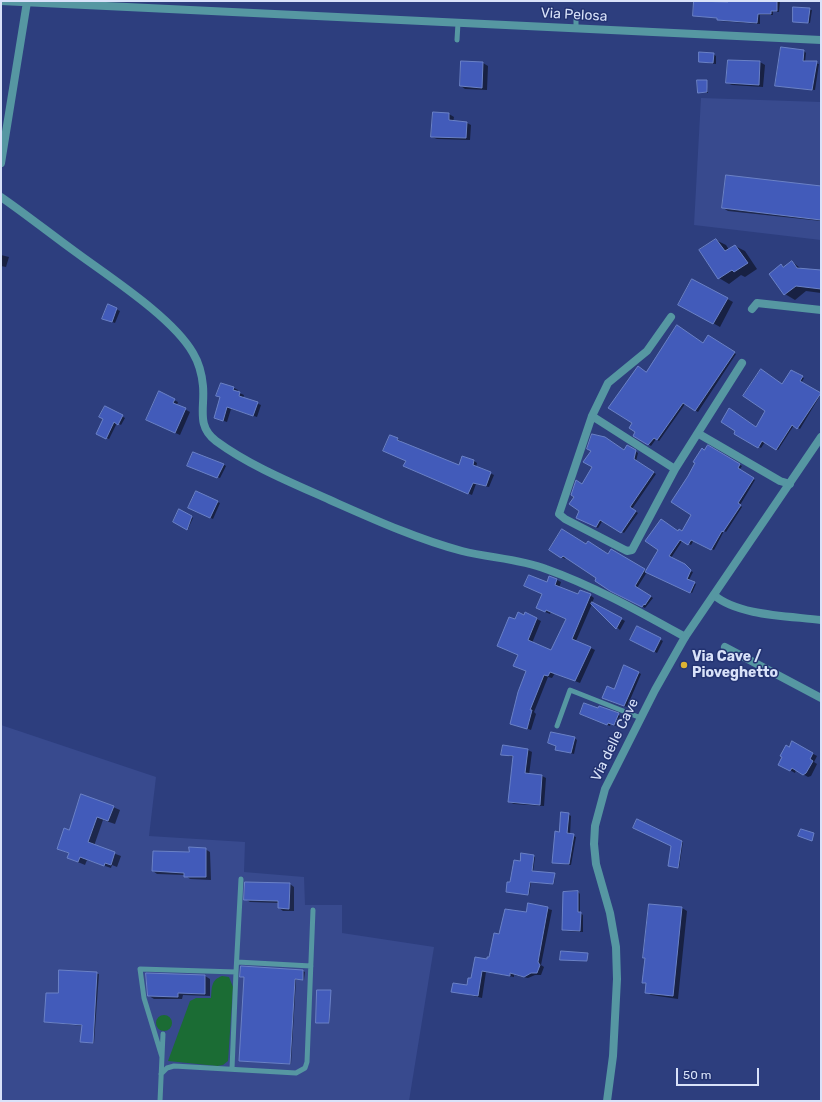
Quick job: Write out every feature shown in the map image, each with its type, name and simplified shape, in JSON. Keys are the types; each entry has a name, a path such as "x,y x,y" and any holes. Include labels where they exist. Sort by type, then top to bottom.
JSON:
{"street":[{"name":"Via Pelosa","path":"1,1 62,2 455,20 576,28 821,40"},
{"path":"1,163 27,2"},
{"path":"1,197 133,294 176,331 193,353 200,369 203,387 202,407 205,432 217,442 242,458 292,483 355,511 442,545 545,568 599,592 685,637"},
{"path":"752,309 756,303 821,310"},
{"path":"671,317 647,351 608,384 592,416 559,514 565,519 627,551 632,550 675,469 699,434 742,363"},
{"path":"592,416 675,469"},
{"path":"699,434 780,481 790,484"},
{"name":"Via delle Cave","path":"608,1101 617,979 616,947 610,913 596,864 594,844 595,826 605,789 641,718 685,637 821,437"},
{"path":"714,595 720,600 736,607 821,620"},
{"path":"724,647 821,698"}],"lane":[{"path":"576,13 576,28"},
{"path":"455,20 456,40"},
{"path":"557,726 570,690 641,718"},
{"path":"232,1069 241,879"},
{"path":"161,1074 167,1068 174,1066 296,1073 305,1068 308,1062 313,910"},
{"path":"237,962 311,966"},
{"path":"162,1057 144,998 140,969 236,972"},
{"path":"160,1101 163,1034"}],"shaded area":[{"path":"701,98 821,102 821,240 694,225"},
{"path":"1,725 156,777 149,836 245,842 244,872 304,877 305,905 342,905 342,933 434,947 409,1101 1,1101"}],"green space":[{"path":"222,976 229,977 233,987 228,1061 223,1065 217,1066 168,1061 190,1001 196,998 211,998 214,982"},
{"path":"161,1015 167,1015 172,1020 170,1029 167,1031 161,1031 156,1026 156,1020"}],"building":[{"path":"694,1 777,1 777,11 771,11 771,14 758,14 757,23 717,20 717,18 693,16"},
{"path":"793,7 810,8 808,23 793,22"},
{"path":"781,47 804,50 803,61 817,61 812,90 775,86"},
{"path":"699,52 714,53 713,63 699,62"},
{"path":"728,60 760,61 759,85 726,83"},
{"path":"461,61 483,62 482,88 460,86"},
{"path":"697,80 707,80 707,92 698,93"},
{"path":"433,112 449,113 449,120 467,122 466,138 431,137"},
{"path":"726,175 821,186 821,220 722,208"},
{"path":"716,239 725,251 735,245 748,263 734,272 732,270 718,279 699,250"},
{"path":"792,261 797,268 821,270 821,289 796,286 784,295 769,274 781,264 783,267"},
{"path":"692,279 728,298 713,324 678,305"},
{"path":"108,304 117,308 112,322 102,319"},
{"path":"677,325 703,343 708,335 735,352 695,411 683,403 657,440 654,438 648,445 633,436 635,432 629,428 632,423 608,408 638,366 646,372"},
{"path":"761,369 782,384 791,370 803,376 800,381 821,393 797,429 792,425 776,450 762,441 758,448 734,434 735,431 721,422 729,408 756,427 765,411 743,396"},
{"path":"221,383 234,387 233,390 240,392 239,396 258,402 253,416 227,407 223,421 214,418 220,397 216,396"},
{"path":"159,391 175,399 173,403 186,408 175,433 146,420"},
{"path":"105,406 123,415 118,425 114,422 106,439 96,434 103,419 99,417"},
{"path":"592,434 605,437 624,450 627,445 636,450 634,459 654,472 630,507 636,511 621,533 600,520 596,527 576,518 579,511 569,504 574,497 571,495 576,480 582,484 592,467 583,462 591,451 587,449"},
{"path":"390,435 398,438 397,440 459,465 462,456 474,460 473,465 491,472 486,486 473,483 468,494 403,466 406,461 383,451"},
{"path":"708,445 740,464 738,468 754,478 738,503 741,505 723,532 722,531 711,550 691,540 688,545 680,540 669,556 685,564 691,570 687,579 695,582 690,593 645,572 658,550 645,541 661,519 678,531 679,529 682,531 691,515 671,502 688,476 695,463 693,462 702,448 704,450"},
{"path":"193,452 224,464 217,478 187,466"},
{"path":"196,491 218,501 210,518 188,508"},
{"path":"179,509 192,516 187,530 173,522"},
{"path":"562,529 586,544 588,541 608,554 611,549 645,569 635,586 651,596 645,605 644,604 642,607 610,591 595,581 596,578 563,556 561,558 549,550"},
{"path":"529,575 547,582 549,576 557,579 555,585 578,594 580,590 591,594 572,639 591,647 575,681 550,672 548,676 544,675 530,710 532,710 527,729 510,724 518,692 526,671 513,666 518,655 497,646 509,617 515,619 518,612 524,615 525,612 537,618 528,640 551,650 566,619 546,610 545,612 536,608 542,594 524,586"},
{"path":"592,602 622,618 616,629 591,604"},
{"path":"637,626 661,638 654,652 630,640"},
{"path":"624,665 639,672 624,706 602,698 607,686 614,689"},
{"path":"584,703 598,708 599,706 619,713 614,725 608,723 607,725 580,714"},
{"path":"551,732 575,737 571,753 555,750 556,746 548,743"},
{"path":"792,741 813,753 810,759 813,761 806,773 803,775 792,768 790,771 778,765 782,757 780,756 786,745 789,747"},
{"path":"503,745 528,749 525,773 542,775 540,805 508,802 513,756 501,755"},
{"path":"81,794 114,806 108,821 97,817 88,842 115,852 111,865 105,863 104,866 80,857 78,862 67,858 69,853 57,849 64,828 69,830"},
{"path":"561,812 569,813 567,833 574,834 569,864 552,863 555,831 559,832"},
{"path":"637,819 682,841 678,868 668,866 671,846 633,828"},
{"path":"801,829 814,833 812,841 798,836"},
{"path":"189,847 206,848 206,877 184,877 184,873 152,871 153,851 189,852"},
{"path":"521,853 534,855 532,871 555,873 553,884 530,882 528,895 506,892 507,882 510,882 514,860 520,861"},
{"path":"245,882 290,883 289,909 278,908 278,901 244,900"},
{"path":"578,891 578,912 581,912 580,931 562,930 563,892"},
{"path":"528,903 548,907 538,962 540,965 537,973 531,973 524,977 510,973 510,976 482,971 478,996 451,992 453,983 467,985 468,978 471,978 475,957 487,959 487,957 489,957 494,933 499,934 505,909 526,912"},
{"path":"649,904 682,907 673,996 645,993 646,983 642,983 645,958 643,958"},
{"path":"561,951 588,953 587,961 560,960"},
{"path":"241,966 303,970 303,980 295,979 290,1064 239,1061 244,977 240,977"},
{"path":"59,970 97,972 93,1043 80,1042 82,1025 44,1022 46,993 58,993"},
{"path":"146,973 205,975 205,994 178,993 178,997 148,996"},
{"path":"317,990 331,990 329,1023 316,1023"}],"place":[{"name":"Via Cave / Pioveghetto","path":"684,665"}]}
